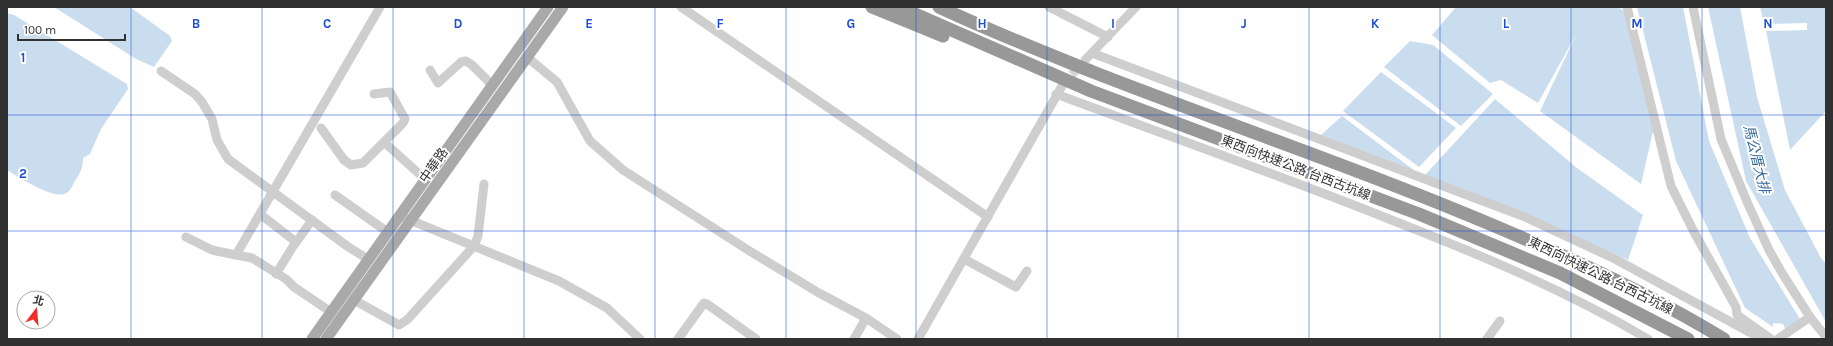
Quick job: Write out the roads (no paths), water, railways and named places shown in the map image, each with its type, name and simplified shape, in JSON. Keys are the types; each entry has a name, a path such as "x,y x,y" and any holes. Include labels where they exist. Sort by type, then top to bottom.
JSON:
{"highway":[{"path":"872,7 968,46 1091,91"},
{"name":"東西向快速公路 台西古坑線","path":"898,7 1091,91 1419,214 1560,273 1688,339"},
{"name":"東西向快速公路 台西古坑線","path":"939,7 988,30 1094,72 1378,179 1500,228 1571,259 1614,280 1691,319 1724,339"},
{"path":"960,7 1094,72"}],"main road":[{"name":"中華路","path":"312,339 389,233 548,7"},
{"name":"中華路","path":"326,339 563,7"}],"street":[{"path":"236,255 380,7"},
{"path":"681,7 988,217"},
{"path":"1049,7 1108,37"},
{"path":"1085,60 1136,7"},
{"path":"1627,7 1671,186 1694,232 1736,307 1737,315 1771,339"},
{"path":"1693,7 1721,139 1769,250 1810,317 1826,337"},
{"path":"1092,53 1525,217 1615,259 1762,339"},
{"path":"527,57 557,82 590,142 623,170 819,294 866,318 897,339"},
{"path":"430,70 438,83 461,62 466,61 493,86"},
{"path":"161,71 195,94 202,102 212,119 217,140 228,159 369,260"},
{"path":"918,339 1056,94 1062,86"},
{"path":"320,128 344,160 351,165 363,163 385,143 405,119 390,92 374,94"},
{"path":"1056,94 1255,167 1497,262 1617,321 1648,339"},
{"path":"385,143 426,180"},
{"path":"354,300 399,325 407,320 474,246 478,236 484,184"},
{"path":"335,194 389,233"},
{"path":"260,214 296,242"},
{"path":"401,216 559,281 607,308 640,339"},
{"path":"276,274 312,220"},
{"path":"186,237 212,250 252,258 331,312"},
{"path":"964,259 1016,287 1027,271"},
{"path":"678,339 704,303 708,304 756,339"},
{"path":"1778,339 1810,317"},
{"path":"854,339 866,318"},
{"path":"1487,339 1500,321"}],"water":[{"path":"54,7 130,7 170,36 172,41 154,67 136,59"},
{"path":"1456,7 1618,7 1628,14 1654,127 1641,184 1540,111 1577,33 1538,103 1501,80 1490,83 1432,35"},
{"path":"1637,7 1683,7 1709,141 1750,238 1800,319 1786,330 1783,324 1773,323 1773,327 1745,308 1676,161"},
{"name":"馬公厝大排","path":"1708,7 1740,7 1757,97 1785,190 1821,258 1826,264 1826,322 1746,181"},
{"path":"1760,7 1826,7 1826,111 1790,150 1766,31 1807,30 1807,23 1764,24"},
{"path":"7,13 14,15 127,84 128,89 101,129 90,154 83,158 82,167 71,189 64,194 51,193 43,190 7,170"},
{"path":"1410,41 1433,45 1493,94 1461,126 1384,67"},
{"path":"1381,72 1456,128 1419,167 1343,111"},
{"path":"1495,99 1577,168 1643,215 1628,260 1528,216 1424,176"},
{"path":"1342,116 1419,174 1321,135"}],"tunnel":[{"path":"1063,85 1082,63"}]}
